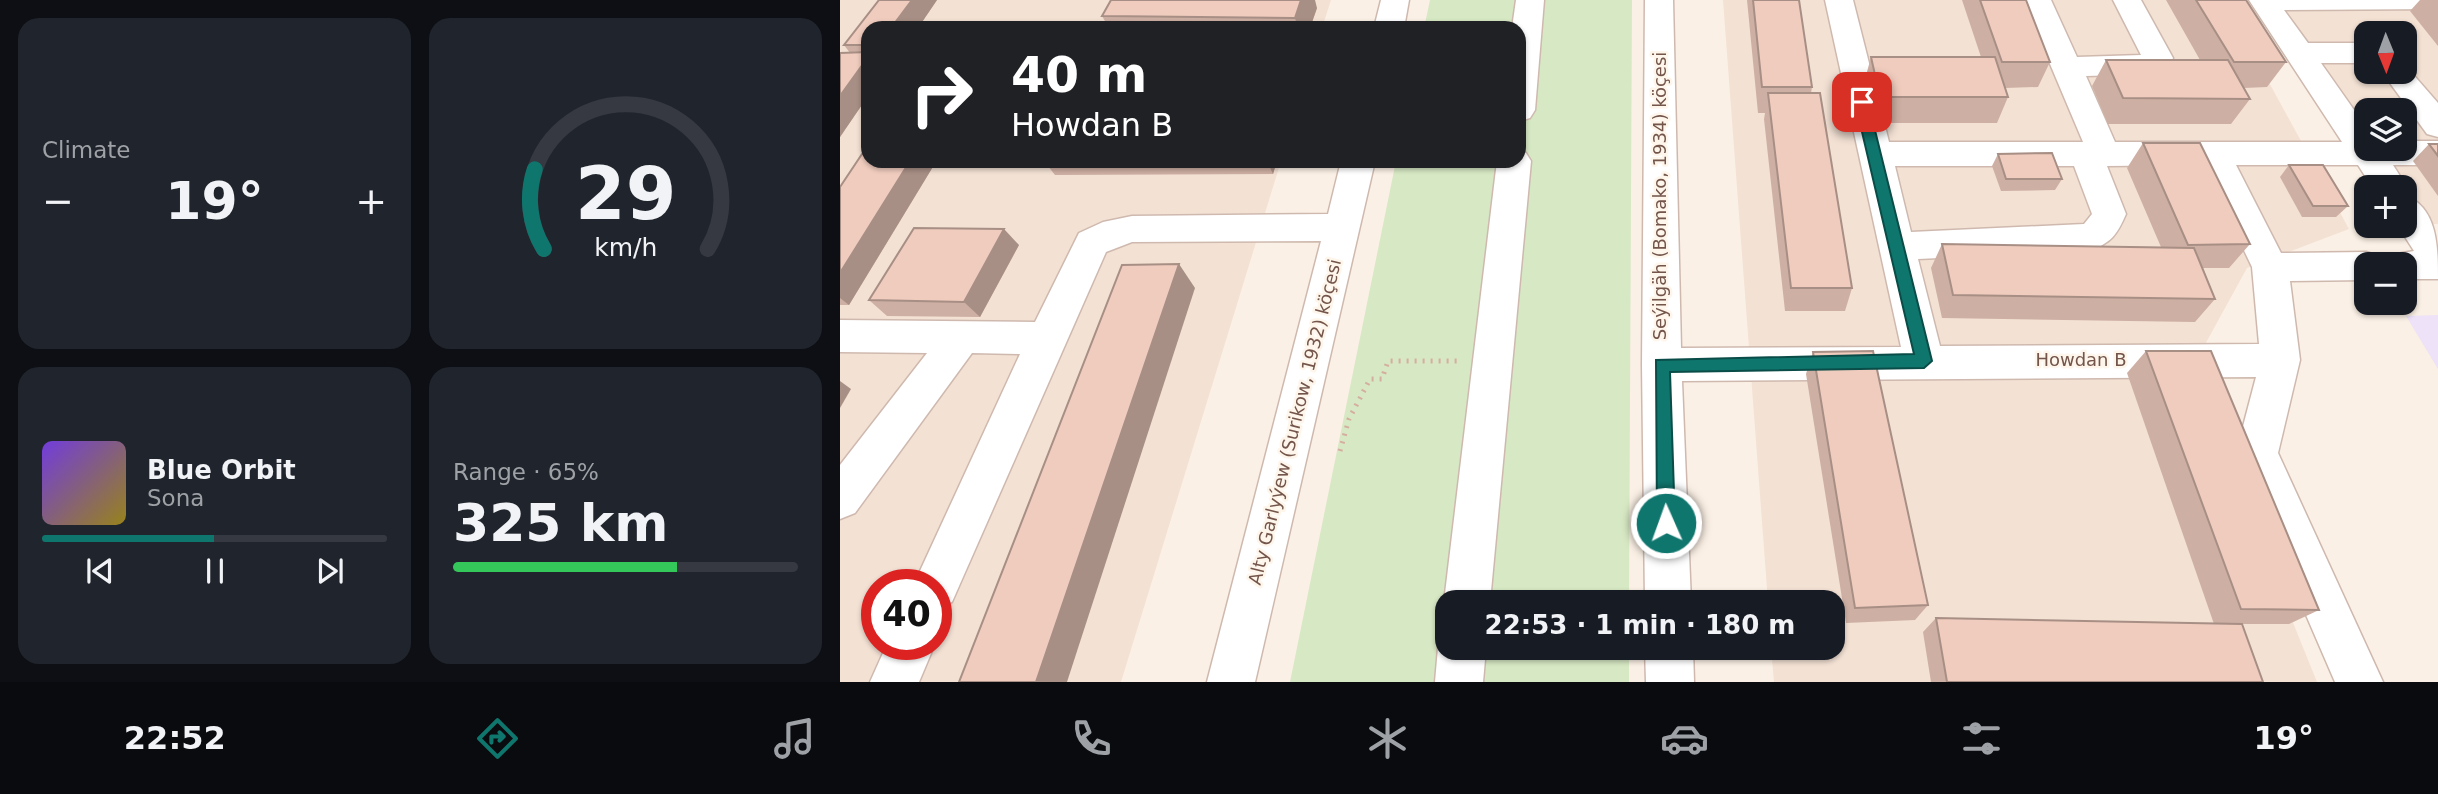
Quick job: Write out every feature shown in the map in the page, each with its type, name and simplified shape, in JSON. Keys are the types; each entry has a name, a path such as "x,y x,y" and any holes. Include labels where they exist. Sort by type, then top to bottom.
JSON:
{"street":[{"path":"1390,21 1395,0"},
{"path":"1526,40 1530,0"},
{"name":"Seýilgäh (Bomako, 1934) köçesi","path":"1659,0 1662,365 1668,590"},
{"path":"1839,0 1924,361"},
{"path":"1898,246 2089,237 2102,230 2109,214 2095,154 2067,67 2037,0"},
{"path":"2067,67 2157,64 2158,58 2127,0"},
{"path":"2264,0 2438,1"},
{"path":"2264,0 2354,133"},
{"path":"2342,1 2358,21"},
{"path":"2300,53 2354,52"},
{"path":"2406,84 2438,126"},
{"path":"1873,153 2354,154"},
{"path":"2417,153 2438,153"},
{"path":"2214,155 2270,268 2280,360 2257,453 2359,682"},
{"name":"Alty Garlyýew (Surikow, 1932) köçesi","path":"1231,682 1355,168"},
{"path":"1468,590 1513,168"},
{"path":"944,569 1086,251 1102,236 1132,229 1342,227"},
{"path":"2417,227 2438,257"},
{"path":"2417,265 2438,265"},
{"path":"2270,268 2354,266"},
{"path":"840,336 1046,338"},
{"path":"840,499 961,338"},
{"name":"Howdan B","path":"1662,365 2280,360"},
{"path":"894,682 904,660"},
{"path":"1459,682 1461,660"},
{"path":"1669,660 1670,682"}],"path":[{"path":"1340,451 1349,419 1370,379 1382,379 1388,361 1493,361"}],"shaded area":[{"path":"840,0 1331,0 1324,21 861,21 861,168 1279,168 1121,682 840,682"},
{"path":"1723,0 2224,0 2349,229 2247,268 2191,370 2317,682 1774,682 1772,660 1845,660 1845,590 1767,590"},
{"path":"2278,0 2438,0 2438,224 2417,222 2417,175 2387,175 2379,161 2417,161 2417,98 2354,98 2354,122"},
{"path":"2438,315 2438,369 2406,316"}],"green space":[{"path":"1430,0 1632,0 1629,590 1435,590 1435,660 1629,660 1629,682 1290,682 1395,168 1526,168 1526,21 1426,21"}],"building":[{"path":"879,0 912,0 896,21 863,21"},
{"path":"1111,0 1301,0 1295,18 1102,16"},
{"path":"1753,0 1799,0 1812,87 1762,87"},
{"path":"1980,0 2026,0 2050,62 2002,62"},
{"path":"2196,0 2246,0 2286,62 2234,62"},
{"path":"861,23 861,45 844,45"},
{"path":"861,52 861,67 840,96 840,53"},
{"path":"1871,57 1995,57 2008,97 1880,97"},
{"path":"2106,60 2228,60 2250,99 2123,98"},
{"path":"1768,93 1820,93 1852,288 1791,288"},
{"path":"2143,143 2200,143 2250,244 2188,245"},
{"path":"2429,144 2438,144 2438,156"},
{"path":"2052,153 2062,179 2006,179 1998,154"},
{"path":"861,156 861,168 906,168 840,273 840,187"},
{"path":"2289,165 2323,165 2348,206 2313,206"},
{"path":"914,228 1004,229 964,302 869,300"},
{"path":"1942,244 2194,248 2215,299 1953,295"},
{"path":"1179,264 1036,682 959,682 1122,265"},
{"path":"1873,351 1928,605 1855,608 1813,352"},
{"path":"2146,351 2211,351 2319,610 2241,609"},
{"path":"1936,618 2242,624 2263,682 1947,682"}],"route":[{"path":"1666,523 1662,365 1924,361 1862,102"}]}
